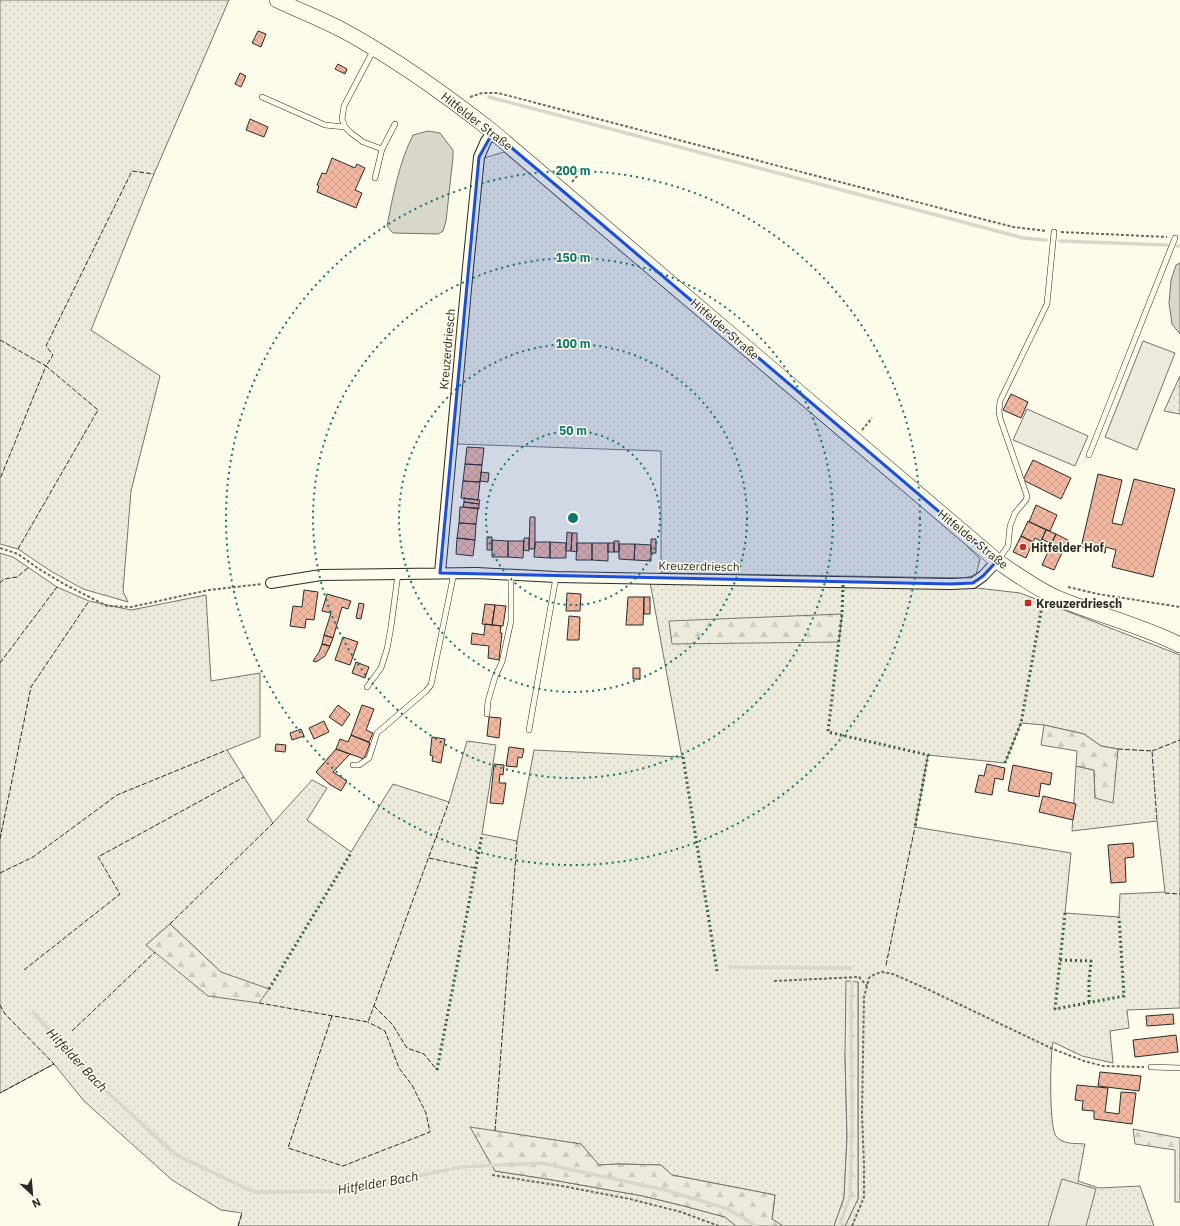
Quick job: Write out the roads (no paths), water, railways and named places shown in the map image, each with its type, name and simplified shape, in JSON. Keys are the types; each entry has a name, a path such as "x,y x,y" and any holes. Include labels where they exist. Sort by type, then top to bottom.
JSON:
{"main road":[{"name":"Hitfelder Straße","path":"277,0 345,31 374,48 423,79 493,132 997,561 1026,581 1057,598 1144,629 1180,645"}],"street":[{"name":"Kreuzerdriesch","path":"440,573 479,157 486,141 493,132"},
{"name":"Kreuzerdriesch","path":"271,583 321,575 454,573 951,584 972,583 983,576 997,561"}],"lane":[{"path":"374,48 344,106 342,118 345,127 363,142 382,149"},
{"path":"262,97 325,125 345,127"},
{"path":"375,178 382,149 395,124"},
{"path":"997,561 1008,546 1010,526 1015,513 1026,500 1027,496 1000,418 1000,401 1047,304 1054,232"},
{"path":"1089,455 1175,238"},
{"path":"353,765 359,765 369,758 378,733 431,685 454,573"},
{"path":"367,687 381,668 387,649 398,574"},
{"path":"486,714 495,677 502,662 511,621 511,575"},
{"path":"529,730 556,576"},
{"path":"1152,1067 1180,1068"}],"waterway":[{"path":"489,97 1023,238 1046,240"},
{"path":"1060,241 1167,245"},
{"path":"730,967 852,968"},
{"path":"839,1226 850,1197 852,1120 852,982"},
{"name":"Hitfelder Bach","path":"33,1012 90,1076 176,1155 254,1192 347,1191 461,1167 541,1163 665,1190 728,1209 756,1226"}],"place":[{"name":"Hitfelder Hof","path":"1023,547"},
{"name":"Kreuzerdriesch","path":"1028,603"}]}
